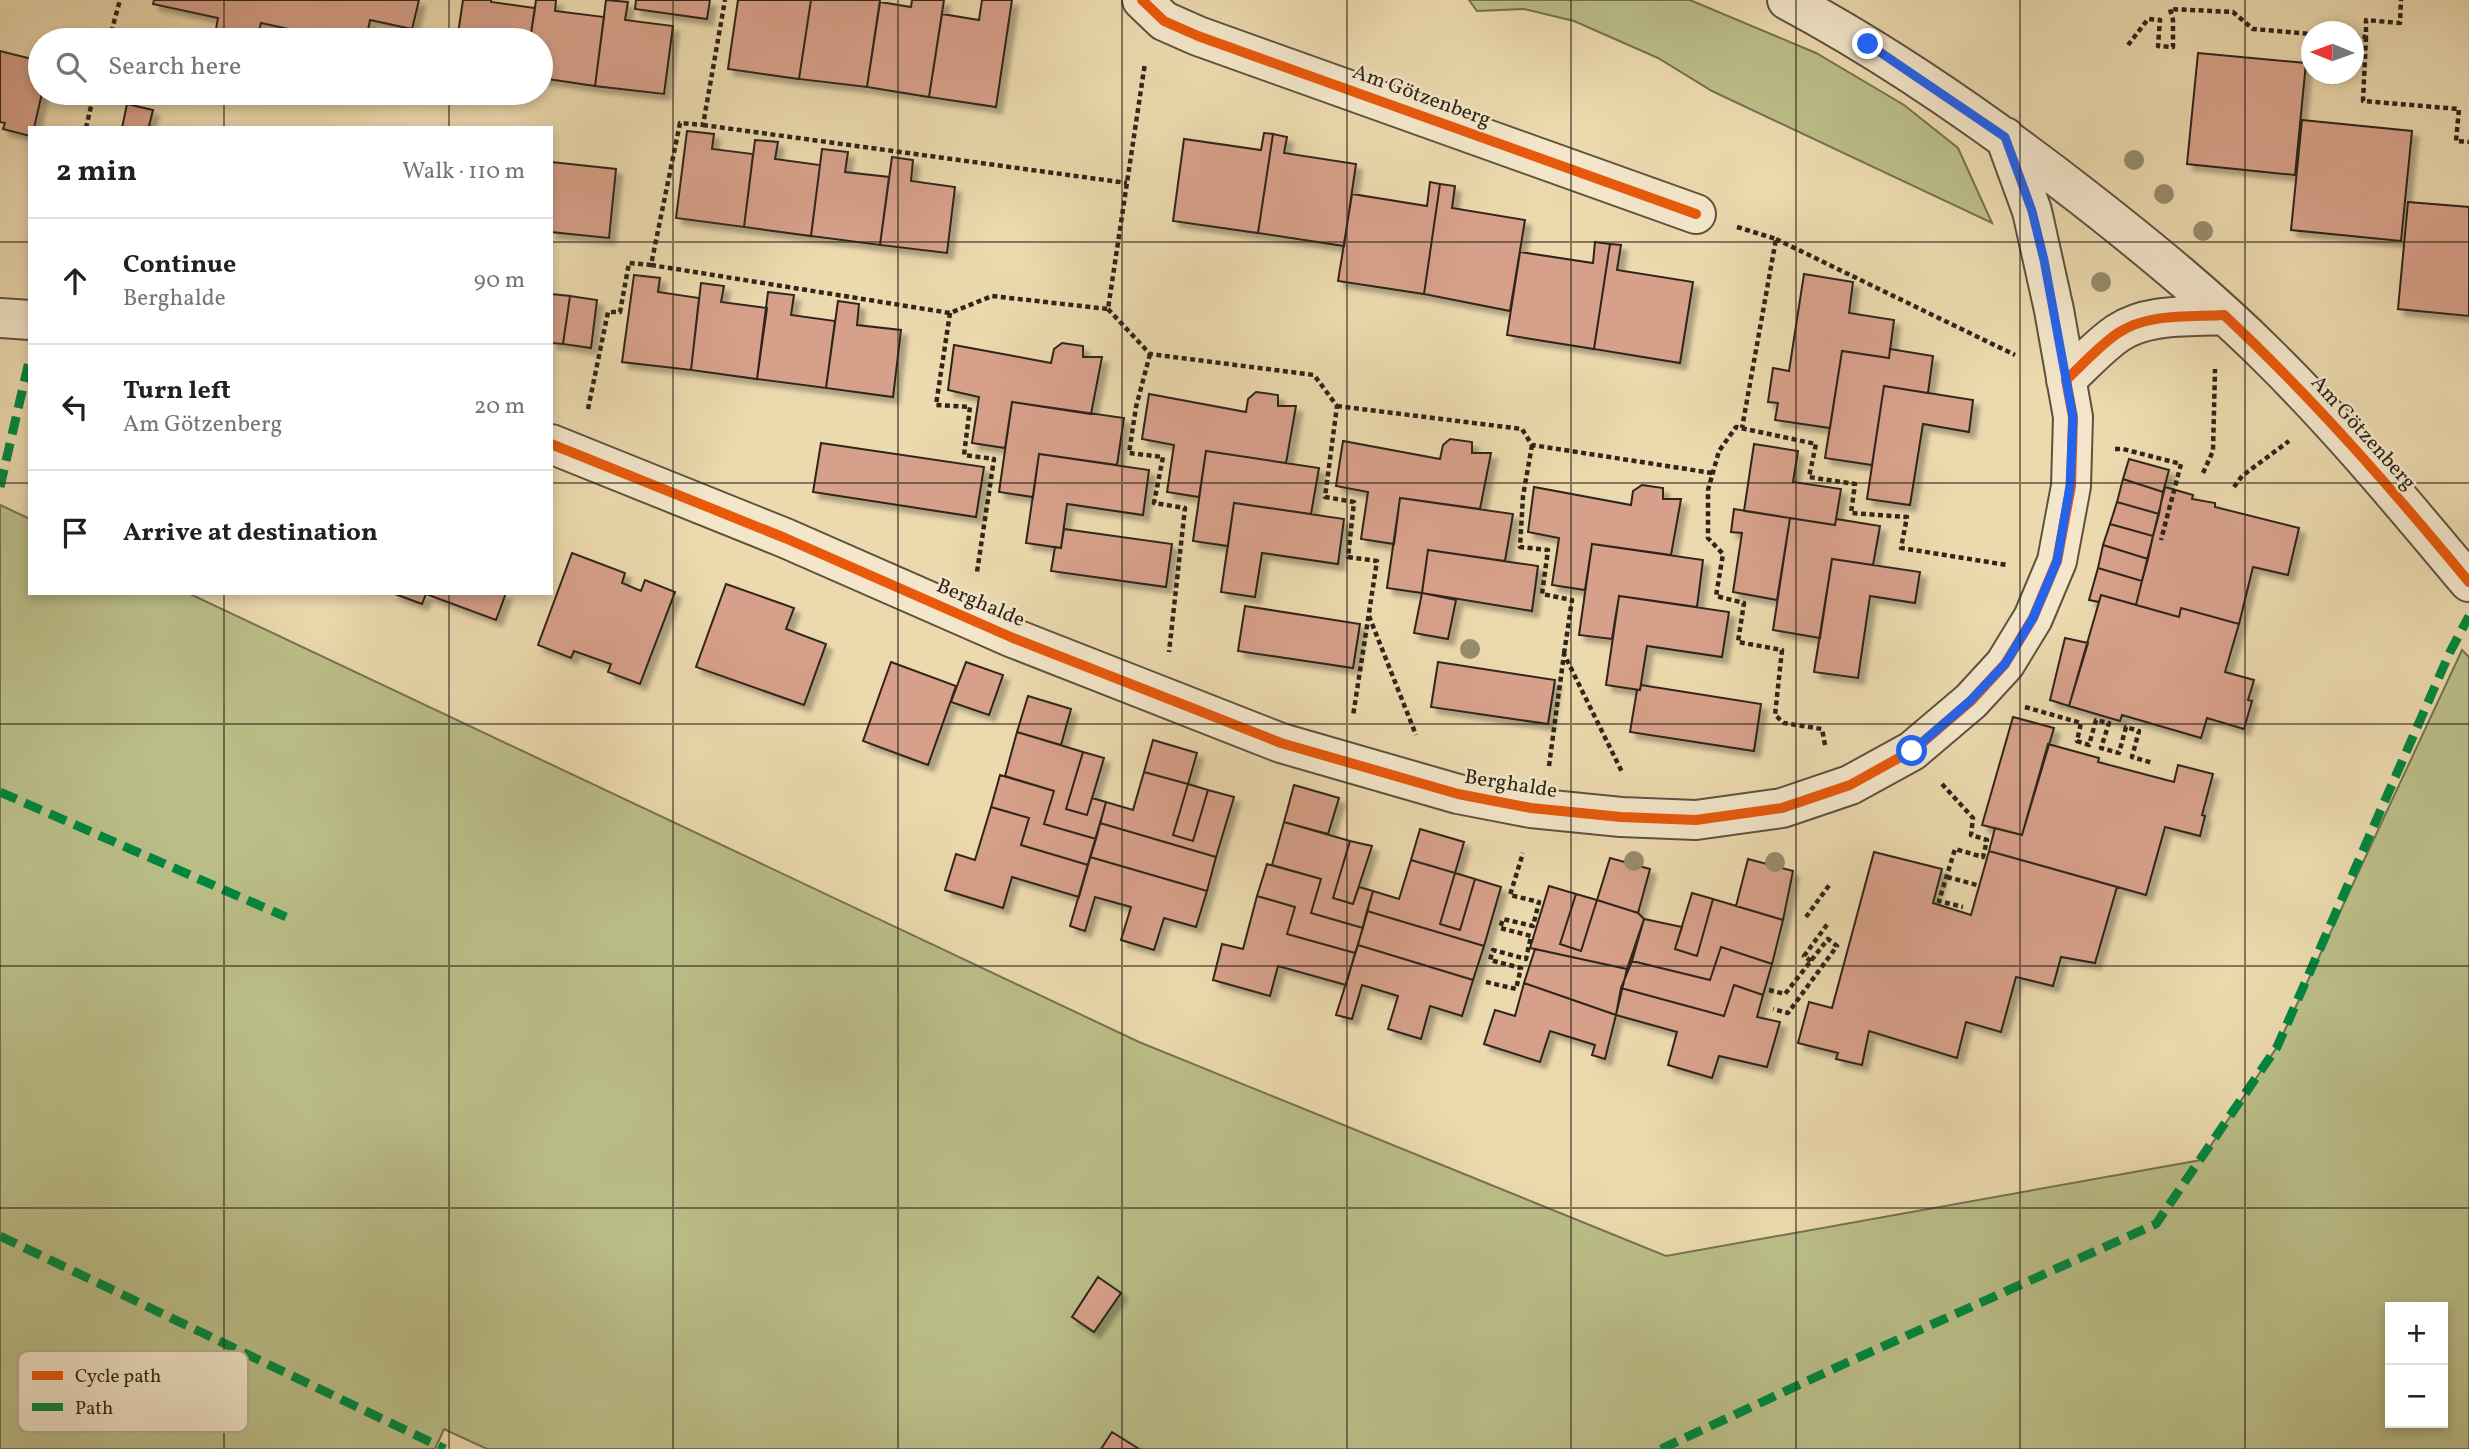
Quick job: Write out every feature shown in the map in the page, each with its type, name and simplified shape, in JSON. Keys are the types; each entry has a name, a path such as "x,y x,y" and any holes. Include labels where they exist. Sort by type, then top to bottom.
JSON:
{"street":[{"name":"Am Götzenberg","path":"1787,0 1868,44 2005,137 2132,235 2269,356 2378,474 2469,582"},
{"name":"Am Götzenberg","path":"1147,5 1164,21 1198,36 1696,214"},
{"name":"Berghalde","path":"553,445 785,538 969,618 1281,743 1458,794 1531,808 1696,820 1782,808 1850,785 1912,751 1977,694 2005,664 2033,618 2057,561 2070,486 2073,417 2044,260 2032,211 2005,137"},
{"path":"2066,380 2120,331 2144,322 2220,315"},
{"path":"0,318 28,320"}],"path":[{"path":"112,28 120,0"},
{"path":"702,125 725,0"},
{"path":"2401,0 2400,23 2367,20 2362,101 2459,109 2456,141 2469,142"},
{"path":"1108,309 1127,183 1147,5"},
{"path":"2128,45 2148,19 2160,20 2158,46 2173,47 2173,20 2170,9 2233,12 2253,29 2301,33"},
{"path":"86,126 91,105"},
{"path":"651,265 680,123 1127,183"},
{"path":"1696,214 1776,239 2066,380"},
{"path":"1742,428 1776,239"},
{"path":"588,407 608,312 620,312 629,263 950,313 992,296 1108,309 1150,354 1314,375 1337,405 1325,497 1354,502 1348,557 1377,561 1346,762"},
{"path":"950,313 936,405 971,407 964,455 995,459 969,618"},
{"path":"2203,473 2213,451 2220,315"},
{"path":"1150,354 1136,407 1129,453 1163,457 1154,503 1185,508 1164,697"},
{"path":"1337,405 1522,429 1532,445 1523,496 1520,547 1548,550 1542,594 1572,600 1543,808"},
{"path":"2234,487 2242,476 2324,416"},
{"path":"1801,726 1784,723 1774,715 1782,650 1738,642 1744,603 1716,596 1723,554 1708,538 1708,490 1719,451 1737,427 1816,444 1809,477 1855,484 1851,513 1907,517 1901,548 2052,572"},
{"path":"1532,445 1712,473"},
{"path":"2072,450 2123,449 2181,464 2161,540"},
{"path":"1369,615 1437,788"},
{"path":"1564,654 1645,818"},
{"path":"1977,694 2081,723 2077,741 2089,745 2096,720 2109,723 2101,748 2119,753 2126,727 2139,731 2132,757 2153,763"},
{"path":"1912,751 1973,818 1971,835 1987,840 1983,857 1955,849 1939,901 1963,907"},
{"path":"1947,877 1977,885"},
{"path":"1806,917 1830,884"},
{"path":"1486,982 1516,989 1521,968 1490,960 1493,950 1526,958 1531,936 1500,928 1503,919 1533,926 1539,902 1514,895"},
{"path":"1811,961 1804,956 1829,922"},
{"path":"1769,990 1785,994 1828,939 1837,946 1788,1013 1773,1009"}],"green space":[{"path":"1469,0 1690,0 1816,53 1904,105 1958,148 1992,223 1712,91 1658,58 1574,21 1524,9 1477,11"},
{"path":"0,505 28,518 28,595 192,595 1139,1042 1666,1256 2201,1160 2277,1047 2462,650 2469,657 2469,1449 487,1449 444,1429 435,1449 0,1449"}],"building":[{"path":"154,0 419,0 412,28 370,20 368,28 284,28 261,23 260,28 216,28 218,18 153,4"},
{"path":"463,0 491,0 535,8 532,28 459,28"},
{"path":"536,0 556,0 555,11 604,17 595,86 553,80 553,28 532,28"},
{"path":"606,0 628,2 625,20 673,26 664,94 595,86"},
{"path":"636,0 710,0 707,19 635,9"},
{"path":"738,0 811,0 799,79 728,69"},
{"path":"811,0 880,0 867,87 799,79"},
{"path":"912,0 944,0 929,97 867,87 880,2 911,7"},
{"path":"982,0 1012,0 996,107 929,97 942,14 979,20"},
{"path":"0,51 28,58 28,105 39,105 34,126 28,126 28,135 3,129 5,123 0,122"},
{"path":"2198,53 2301,63 2301,84 2304,84 2295,175 2187,164"},
{"path":"127,105 153,110 149,126 122,126"},
{"path":"2302,120 2412,131 2401,241 2291,230"},
{"path":"687,131 714,134 712,149 753,154 744,227 676,218"},
{"path":"1264,133 1273,134 1258,233 1173,221 1184,139 1261,150"},
{"path":"1273,134 1287,137 1284,153 1356,164 1344,246 1258,233"},
{"path":"755,140 778,142 775,159 820,165 811,236 744,227"},
{"path":"822,149 848,152 845,172 889,177 880,245 811,236"},
{"path":"892,157 913,160 911,181 955,187 947,253 880,245"},
{"path":"553,162 616,169 609,238 553,232"},
{"path":"1430,182 1440,184 1424,294 1338,281 1352,194 1427,206"},
{"path":"1440,184 1455,186 1452,208 1525,220 1510,311 1424,294"},
{"path":"2408,202 2469,207 2469,316 2398,309"},
{"path":"1595,242 1610,244 1594,349 1507,335 1520,252 1593,263"},
{"path":"1610,244 1621,245 1617,270 1693,282 1680,363 1594,349"},
{"path":"1804,274 1853,282 1849,313 1894,320 1889,358 1842,351 1830,428 1775,420 1778,403 1768,402 1773,368 1789,371"},
{"path":"634,275 660,278 658,292 699,298 691,370 622,362"},
{"path":"701,283 724,286 721,302 767,308 757,379 691,370"},
{"path":"768,292 794,295 791,315 835,321 826,388 757,379"},
{"path":"553,294 570,296 563,344 553,343"},
{"path":"570,296 597,300 591,348 563,344"},
{"path":"838,301 859,304 857,325 901,330 893,397 826,388"},
{"path":"1062,343 1083,346 1083,357 1102,357 1091,414 1012,402 1005,448 972,443 979,397 948,390 954,345 1051,363 1054,349"},
{"path":"1890,349 1933,356 1928,393 1884,386 1872,465 1825,458 1842,351 1889,358"},
{"path":"1884,386 1973,400 1969,432 1923,424 1910,505 1867,499"},
{"path":"1256,392 1278,395 1278,406 1296,406 1286,463 1206,451 1199,497 1167,492 1174,445 1142,439 1149,394 1246,412 1248,399"},
{"path":"1012,402 1124,418 1117,465 1039,454 1033,497 999,492"},
{"path":"1450,439 1472,442 1472,453 1491,453 1480,509 1400,498 1394,544 1361,539 1368,492 1336,486 1343,441 1440,459 1443,445"},
{"path":"821,443 984,467 976,517 813,492"},
{"path":"1754,444 1798,451 1793,482 1841,489 1835,525 1744,511"},
{"path":"1206,451 1319,468 1311,514 1234,503 1228,546 1193,541"},
{"path":"1039,454 1149,470 1143,515 1067,504 1061,548 1026,543"},
{"path":"2129,459 2169,470 2163,492 2123,479"},
{"path":"2123,479 2163,492 2159,514 2117,502"},
{"path":"1642,485 1663,488 1663,499 1681,499 1671,555 1592,544 1585,590 1552,585 1559,538 1528,532 1534,487 1631,505 1633,491"},
{"path":"2165,487 2193,495 2192,499 2215,503 2215,507 2299,528 2288,575 2253,567 2239,624 2181,608 2179,617 2136,605"},
{"path":"1400,498 1513,514 1505,561 1428,550 1422,593 1387,588"},
{"path":"2117,502 2159,514 2153,536 2110,524"},
{"path":"1234,503 1344,519 1338,564 1262,553 1255,597 1221,592"},
{"path":"1734,509 1790,518 1777,600 1733,592 1742,533 1731,532"},
{"path":"1790,518 1835,525 1836,519 1880,526 1873,565 1832,559 1820,638 1773,630"},
{"path":"2110,524 2153,536 2148,559 2103,545"},
{"path":"1064,529 1172,544 1166,587 1051,571 1055,547 1061,548"},
{"path":"1592,544 1703,560 1697,607 1619,596 1612,639 1579,635"},
{"path":"2103,545 2148,559 2142,581 2098,568"},
{"path":"1428,550 1538,566 1532,611 1422,593"},
{"path":"572,553 625,573 622,583 641,591 645,580 675,592 640,684 608,672 611,664 574,651 571,658 538,645"},
{"path":"1832,559 1920,572 1915,603 1870,596 1858,678 1814,672"},
{"path":"2098,568 2142,581 2136,605 2101,595 2099,602 2089,600"},
{"path":"726,584 794,608 786,629 826,644 804,705 696,667"},
{"path":"1422,593 1456,600 1448,639 1414,633"},
{"path":"397,595 426,595 422,604"},
{"path":"429,595 505,595 496,620"},
{"path":"2101,595 2179,617 2181,608 2239,624 2225,672 2254,680 2248,700 2252,701 2244,729 2207,718 2201,738 2122,715 2120,721 2069,706"},
{"path":"1619,596 1729,612 1722,657 1647,646 1640,690 1606,685"},
{"path":"1245,606 1360,624 1353,668 1238,651"},
{"path":"2065,638 2088,643 2069,706 2050,700"},
{"path":"891,662 956,686 928,765 863,741"},
{"path":"966,662 1003,675 989,715 951,702"},
{"path":"1438,662 1555,680 1548,724 1431,707"},
{"path":"1641,685 1761,704 1754,751 1630,732 1637,690 1640,690"},
{"path":"1028,696 1071,709 1061,745 1017,732"},
{"path":"2013,717 2054,728 2022,835 1982,825"},
{"path":"1017,732 1083,752 1066,809 1087,815 1092,798 1106,802 1096,839 1044,824 1054,791 1005,776"},
{"path":"1153,740 1197,753 1188,784 1144,772"},
{"path":"2048,744 2099,758 2098,762 2174,782 2178,765 2213,774 2202,815 2205,816 2200,836 2165,827 2146,895 1989,851 1995,828 2022,835"},
{"path":"1083,752 1104,758 1087,815 1066,809"},
{"path":"1144,772 1188,784 1173,835 1193,841 1208,790 1234,797 1216,857 1100,823 1106,802 1133,810"},
{"path":"1000,775 1054,791 1044,824 1096,839 1088,865 1021,845 1029,818 991,807"},
{"path":"1188,784 1208,790 1193,841 1173,835"},
{"path":"1294,785 1339,798 1328,834 1284,822"},
{"path":"991,807 1029,818 1021,845 1088,865 1079,897 1012,877 1003,908 945,890 956,854 975,860"},
{"path":"1284,822 1350,841 1333,898 1353,904 1359,887 1373,891 1363,928 1311,913 1321,879 1272,865"},
{"path":"1100,823 1216,857 1207,891 1090,857"},
{"path":"1420,829 1464,842 1455,873 1411,860"},
{"path":"1350,841 1372,846 1353,904 1333,898"},
{"path":"1989,851 2117,887 2095,963 2061,957 2053,986 2016,977 2001,1032 1966,1022 1957,1058 1869,1031 1862,1065 1836,1059 1838,1053 1798,1043 1809,1002 1832,1008 1874,852 1942,869 1933,903 1971,915"},
{"path":"1090,857 1207,891 1196,927 1164,918 1154,950 1121,940 1131,907 1095,897 1085,931 1070,926"},
{"path":"1610,858 1650,869 1638,913 1597,900"},
{"path":"1748,859 1793,871 1783,920 1736,906"},
{"path":"1411,860 1455,873 1440,924 1460,930 1475,879 1501,887 1484,946 1367,911 1373,891 1399,899"},
{"path":"1267,864 1321,879 1311,913 1363,928 1355,953 1287,934 1295,907 1257,896"},
{"path":"1455,873 1475,879 1460,930 1440,924"},
{"path":"1549,886 1576,894 1560,944 1581,951 1597,900 1638,913 1644,919 1627,969 1530,948"},
{"path":"1692,893 1713,899 1697,956 1675,949"},
{"path":"1576,894 1597,900 1581,951 1560,944"},
{"path":"1257,896 1295,907 1287,934 1355,953 1346,985 1278,966 1270,996 1213,980 1222,944 1243,949"},
{"path":"1713,899 1783,920 1772,964 1721,947 1710,980 1632,961 1644,919 1682,927 1675,949 1697,956"},
{"path":"1367,911 1484,946 1473,980 1358,945"},
{"path":"1358,945 1473,980 1462,1016 1430,1006 1421,1039 1388,1029 1398,996 1362,985 1352,1019 1336,1015"},
{"path":"1721,947 1772,964 1763,995 1734,985 1724,1016 1621,988 1632,961 1710,980"},
{"path":"1535,949 1627,969 1616,1015 1524,983"},
{"path":"1524,983 1616,1015 1605,1059 1592,1055 1595,1045 1550,1031 1540,1062 1484,1044 1495,1010 1515,1016"},
{"path":"1734,985 1763,995 1757,1017 1780,1022 1767,1067 1719,1056 1712,1078 1668,1065 1677,1032 1616,1015 1621,988 1724,1016"},
{"path":"1098,1277 1121,1293 1094,1332 1072,1317"},
{"path":"1112,1432 1139,1449 1101,1449"}],"marked path":[{"path":"0,487 28,366"},
{"path":"1661,1449 2156,1224 2277,1047 2450,652 2469,616"},
{"path":"0,792 286,917"},
{"path":"0,1236 240,1351"},
{"path":"248,1355 445,1449"}],"cycle path":[{"path":"1142,0 1164,21 1198,36 1696,214"},
{"path":"553,445 785,538 1013,638 1281,743 1458,794 1531,808 1621,817 1696,820 1782,808 1850,785 1915,749 1971,701 2005,664 2033,618 2057,561 2071,486 2073,417 2066,380 2111,338 2142,322 2169,317 2224,315 2351,445 2469,582"}],"route":[{"path":"1868,44 2005,137 2032,211 2044,260 2073,417 2070,486 2057,561 2033,618 2005,664 1970,701 1912,751"}]}
